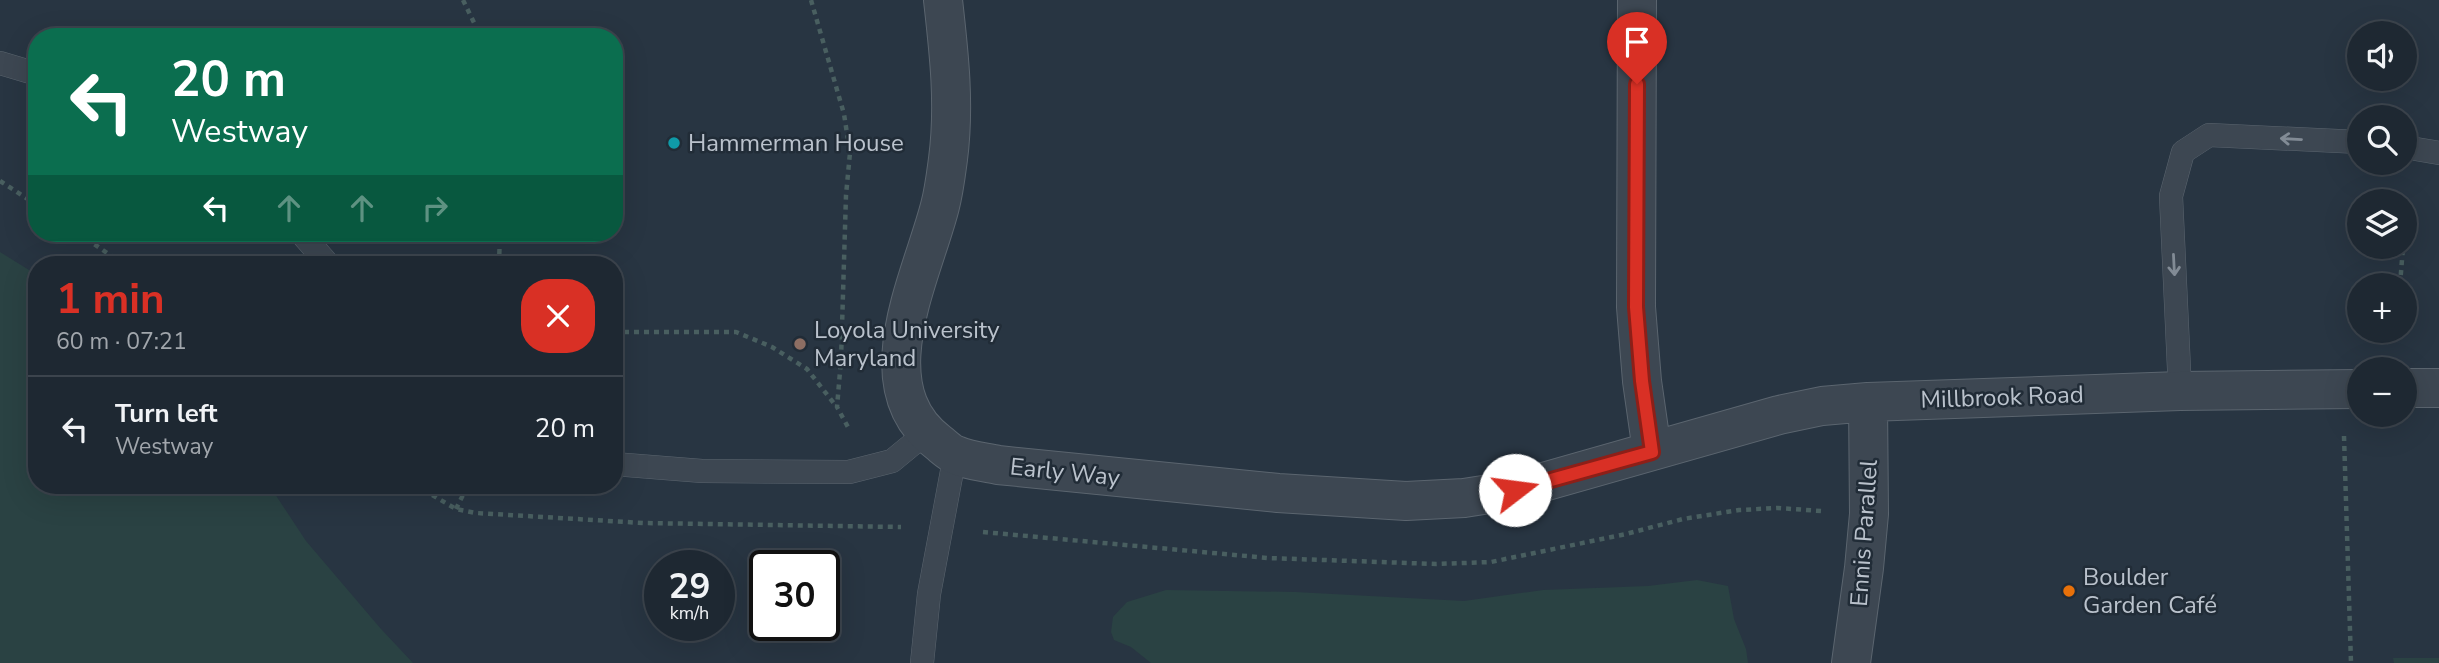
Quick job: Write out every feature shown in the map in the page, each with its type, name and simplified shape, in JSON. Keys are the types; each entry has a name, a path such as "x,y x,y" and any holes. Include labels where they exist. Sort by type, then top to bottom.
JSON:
{"street":[{"path":"941,444 910,409 902,379 902,345 915,280 940,206 948,157 952,92 943,0"},
{"path":"1637,0 1636,307 1642,381 1652,452"},
{"path":"2417,388 2439,388"},
{"name":"Millbrook Road","path":"1652,452 1779,415 1822,406 1868,401 2180,391 2347,389"},
{"name":"Ennis Parallel","path":"1851,663 1869,514 1868,401"},
{"name":"Early Way","path":"941,444 998,465 1278,493 1406,501 1464,498 1515,490 1652,452"}],"lane":[{"path":"0,63 28,71"},
{"path":"2180,391 2171,196 2183,152 2209,135 2347,141"},
{"path":"2417,149 2439,153"},
{"path":"309,242 321,256"},
{"path":"623,465 702,471 849,472 941,444 942,528 929,594 922,663"}],"path":[{"path":"463,0 477,28"},
{"path":"811,0 844,114 850,153 846,195 841,360"},
{"path":"0,181 28,199"},
{"path":"91,242 111,256"},
{"path":"623,332 736,332 772,347 807,369 837,407"},
{"path":"2344,427 2351,663"},
{"path":"430,494 456,509 476,513 643,523 942,528 1268,558 1436,564 1490,562 1626,534 1683,519 1739,510 1779,508 1827,511"},
{"path":"456,509 464,494"}],"green space":[{"path":"0,252 28,269 28,494 275,494 306,541 413,663 0,663"},
{"path":"1697,580 1728,586 1734,619 1746,649 1748,663 1151,663 1131,647 1114,640 1111,632 1113,617 1127,602 1166,590 1295,592 1464,601 1543,590 1648,586"},
{"path":"2393,658 2439,658 2439,663 2394,663"}],"place":[{"name":"Hammerman House","path":"674,143"},
{"name":"Loyola University Maryland","path":"800,344"},
{"name":"Boulder Garden Café","path":"2069,591"}],"route":[{"path":"1515,490 1652,452 1642,381 1636,307 1637,84"}]}
